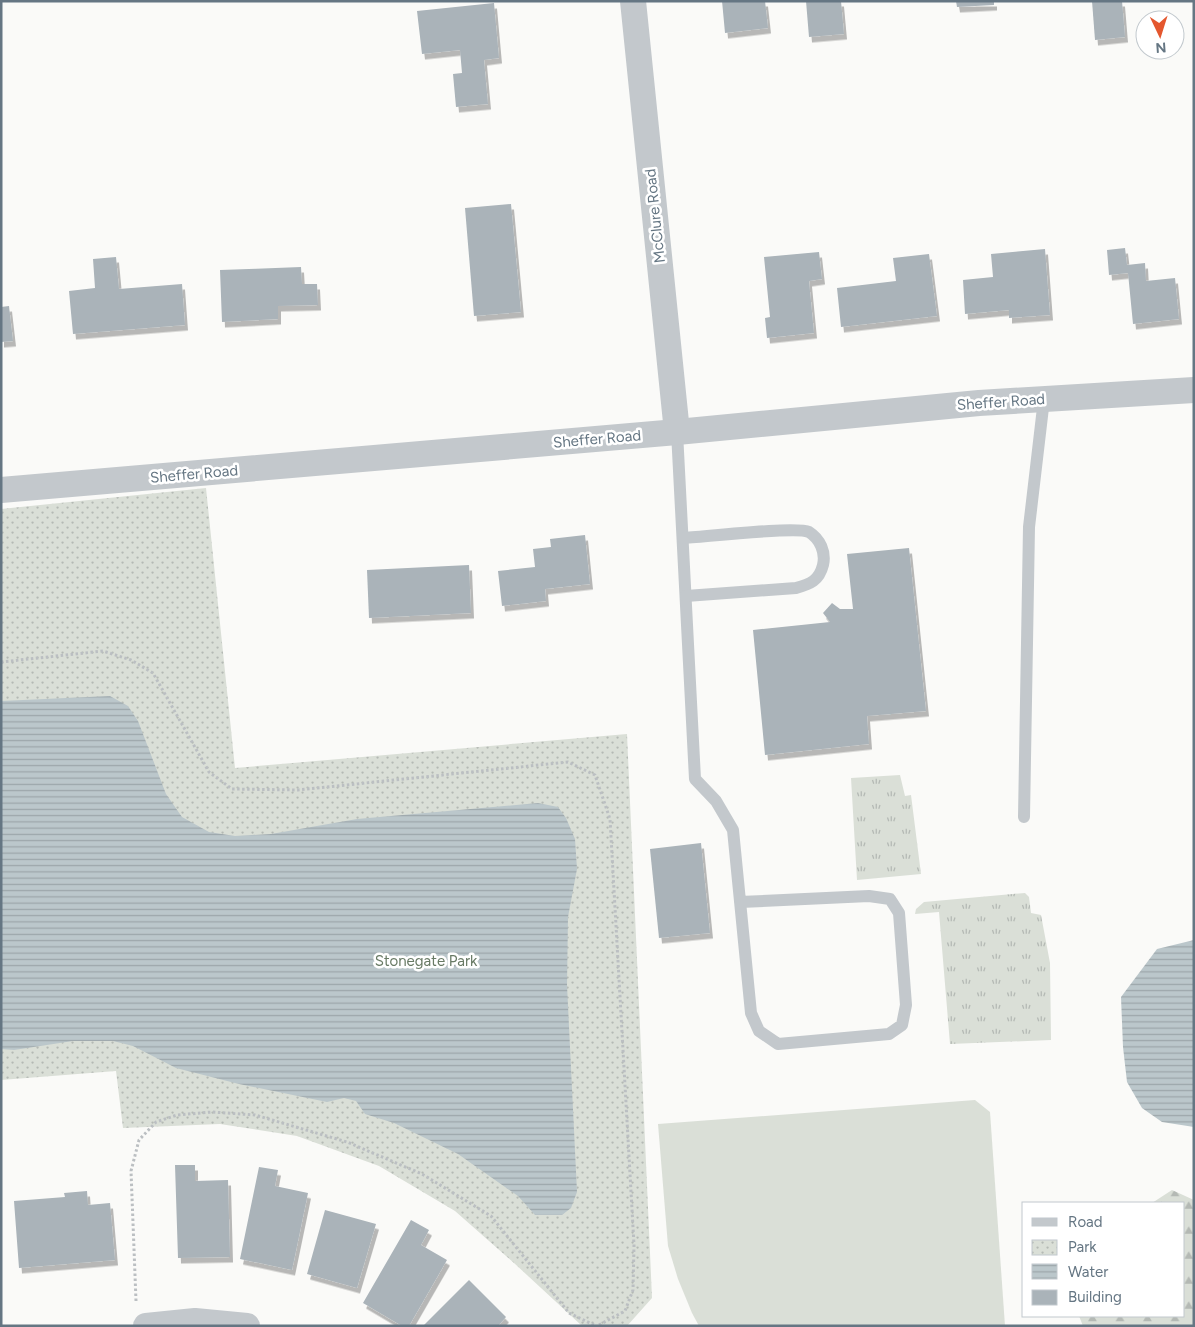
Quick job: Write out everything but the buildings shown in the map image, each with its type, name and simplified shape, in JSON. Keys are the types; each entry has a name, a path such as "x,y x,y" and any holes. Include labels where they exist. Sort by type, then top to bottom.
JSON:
{"street":[{"name":"McClure Road","path":"633,1 677,432"},
{"name":"Sheffer Road","path":"1,490 677,432 979,403 1194,390"},
{"path":"141,1317 247,1326"}],"lane":[{"path":"1024,817 1028,527 1044,399"},
{"path":"677,432 696,779 716,801 733,830 740,902 751,1013 759,1031 778,1044 889,1034 902,1024 906,1005 898,913 890,899 869,896 740,902"},
{"path":"683,538 780,530 807,531 820,542 824,560 821,572 811,584 796,588 686,596"}],"path":[{"path":"1,662 103,651 131,660 153,673 209,772 232,789 298,790 568,762 595,775 610,819 634,1245 633,1290 625,1311 596,1326 569,1313 491,1216 422,1174 347,1142 264,1117 212,1112 178,1115 156,1122 139,1140 131,1171 141,1317"}],"green space":[{"name":"Stonegate Park","path":"206,488 235,768 627,734 652,1298 627,1326 581,1325 455,1211 379,1166 297,1136 220,1124 123,1128 116,1071 1,1080 1,509"},
{"path":"900,775 905,796 911,795 921,874 857,880 851,778"},
{"path":"1025,893 1029,897 1031,913 1041,915 1050,963 1051,1040 950,1044 939,912 915,914 916,909 924,902"},
{"path":"975,1100 990,1112 1005,1326 699,1326 678,1279 668,1246 658,1124"},
{"path":"1172,1190 1194,1200 1194,1326 1083,1326 1079,1317 1185,1317 1185,1202 1154,1202"}],"water":[{"path":"110,696 128,706 138,721 166,794 182,817 209,832 235,836 271,834 357,819 538,803 558,807 566,818 575,839 577,869 568,917 567,985 577,1192 571,1208 562,1215 535,1215 518,1196 458,1154 394,1123 365,1114 356,1101 344,1098 327,1102 239,1084 176,1068 133,1046 113,1041 73,1041 14,1050 1,1049 1,701"},
{"path":"1194,940 1194,1127 1162,1122 1142,1108 1127,1082 1123,1047 1121,997 1157,949"}]}
